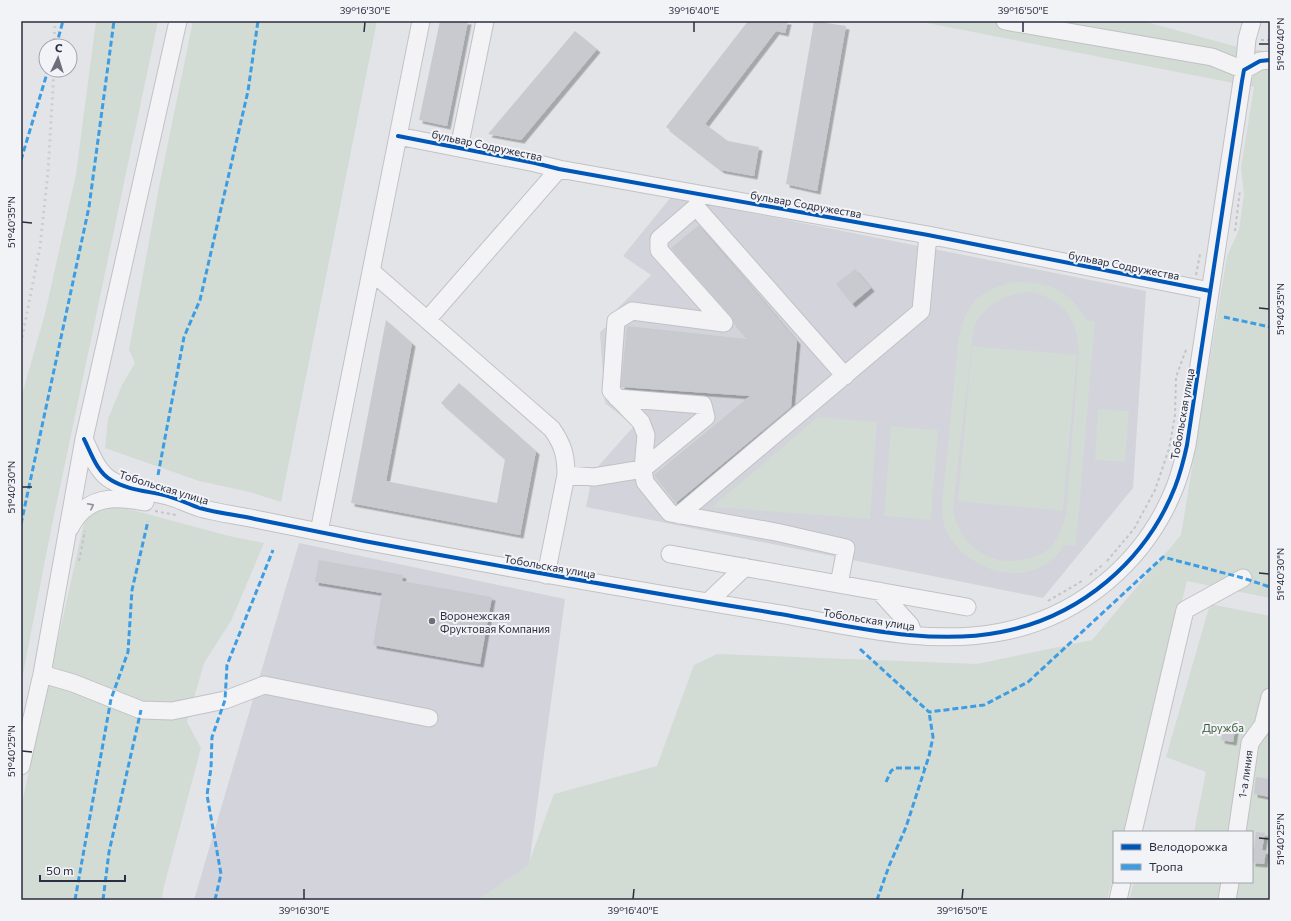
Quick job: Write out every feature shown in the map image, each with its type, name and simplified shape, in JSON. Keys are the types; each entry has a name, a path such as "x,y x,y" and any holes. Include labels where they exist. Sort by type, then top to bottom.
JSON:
{"street":[{"path":"21,766 42,674 84,439 178,21"},
{"path":"319,532 421,21"},
{"path":"459,148 485,21"},
{"path":"1005,21 1212,57 1244,70 1260,61 1270,60"},
{"name":"Тобольская улица","path":"84,439 104,475 113,481 132,488 170,497 201,508 319,532 546,575 914,635 951,637 1001,632 1022,627 1067,609 1116,575 1143,545 1157,523 1175,486 1188,446 1244,70 1247,39 1252,21"},
{"name":"бульвар Содружества","path":"398,136 559,169 928,235 1210,291"},
{"path":"427,320 559,169"},
{"path":"839,584 846,548 776,532 679,516 670,513 645,482 643,469 646,435 641,422 611,391 616,321 632,312 724,323 659,250 659,239 696,207 845,376"},
{"path":"679,516 921,311 928,235"},
{"path":"371,270 552,429 561,442 566,460 566,475 546,575"},
{"path":"566,475 594,477 643,469 706,417 703,406 618,398"},
{"path":"67,535 82,510 110,498 124,498 172,507 201,508"},
{"path":"670,554 966,607"},
{"path":"708,602 745,567"},
{"path":"1133,831 1184,610 1243,578"},
{"path":"879,592 910,625 914,635"},
{"path":"42,674 73,683 141,710 172,712 225,700 264,686 429,718"},
{"name":"1-а линия","path":"1237,831 1250,743 1263,725 1270,697"},
{"path":"1118,900 1122,883"},
{"path":"1228,900 1230,883"}],"path":[{"path":"1264,40 1270,40"},
{"path":"1233,235 1236,229 1241,196 1240,188"},
{"path":"150,510 181,516"},
{"path":"79,561 86,527"}],"shaded area":[{"path":"671,197 1146,291 1133,488 1043,598 586,507 593,472 634,426 605,403 600,332 609,324 610,316 651,275 623,256"},
{"path":"299,543 565,599 529,865 478,900 194,900"}],"green space":[{"path":"96,21 158,21 51,530 21,684 21,398 45,314 76,174"},
{"path":"193,21 377,21 281,502 250,492 199,481 105,448 108,419 122,385 135,363 129,350 160,182"},
{"path":"917,21 1143,21 1234,46 1270,52 1270,598 1187,581 1124,831 1113,831 1113,877 1107,900 478,900 528,865 554,794 657,766 694,665 717,654 977,664 1092,640 1181,535 1227,256 1239,230 1244,194 1241,168 1254,87"},
{"path":"1014,282 1026,282 1038,283 1057,289 1073,301 1087,320 1095,321 1076,546 1066,545 1058,554 1043,566 1030,571 1016,573 1002,572 988,568 963,553 953,542 946,530 943,520 942,503 958,343 961,330 964,319 974,302 982,295 1001,285","holes":["1031,292 1043,295 1060,305 1067,312 1075,329 1079,351 1066,513 1062,528 1057,538 1045,552 1027,559 1011,561 999,560 978,551 969,543 956,522 953,510 974,326 991,305 1005,297"]},
{"path":"972,346 1077,355 1063,511 958,501"},
{"path":"1098,409 1129,411 1125,462 1095,460"},
{"path":"818,417 877,422 870,519 712,507"},
{"path":"891,426 938,430 931,520 884,516"},
{"path":"106,503 229,536 264,543 231,621 204,663 187,722 201,748 163,890 162,900 21,900 21,807 85,518"},
{"name":"Дружба","path":"1210,604 1270,616 1270,900 1129,900 1134,883 1253,883 1253,831 1194,831 1206,772 1166,757"}],"building":[{"path":"440,21 468,21 447,126 419,120"},
{"path":"748,21 788,21 785,33 776,31 705,124 728,141 759,147 754,176 721,170 666,127"},
{"path":"814,21 846,26 817,191 786,184"},
{"path":"575,31 597,49 521,140 488,134"},
{"path":"699,225 797,341 791,407 676,503 654,475 750,396 621,387 627,326 747,339 734,324 731,316 671,248"},
{"path":"855,269 871,288 852,304 836,284"},
{"path":"386,320 412,343 386,481 497,503 505,459 441,403 459,383 536,451 520,535 351,503"},
{"name":"Воронежская Фруктовая Компания","path":"319,560 403,575 402,581 492,597 480,664 373,645 382,593 315,582"},
{"path":"1224,728 1235,730 1233,742 1221,740"},
{"path":"1256,777 1270,779 1270,797 1254,794"},
{"path":"1256,832 1265,833 1262,850 1266,851 1264,864 1253,863"}],"railway":[{"path":"54,38 55,21"},
{"path":"21,343 40,247 48,172 54,78"}],"marked path":[{"path":"58,38 63,21"},
{"path":"21,524 89,207 114,21"},
{"path":"158,475 184,337 200,300 248,91 258,21"},
{"path":"21,160 46,78"},
{"path":"1224,317 1270,327"},
{"path":"75,900 111,699 128,652 132,590 148,521"},
{"path":"215,900 221,874 207,795 211,768 212,737 225,700 227,665 273,550"},
{"path":"860,649 929,712 984,705 1028,682 1163,557 1243,578 1270,587"},
{"path":"103,900 109,852 141,710"},
{"path":"877,900 889,866 906,827 929,756 933,737 929,712"},
{"path":"886,782 891,771 895,768 925,768"}],"cycle path":[{"path":"84,439 98,467 106,477 118,484 133,489 171,497 196,507 220,513 566,578 884,632 944,637 973,636 1001,632 1030,624 1057,613 1083,599 1107,582 1147,539 1162,514 1175,487 1187,445 1244,70 1260,61 1270,60"},
{"path":"398,136 559,169 928,235 1210,291"}],"place":[{"name":"Воронежская Фруктовая Компания","path":"432,621"}]}
